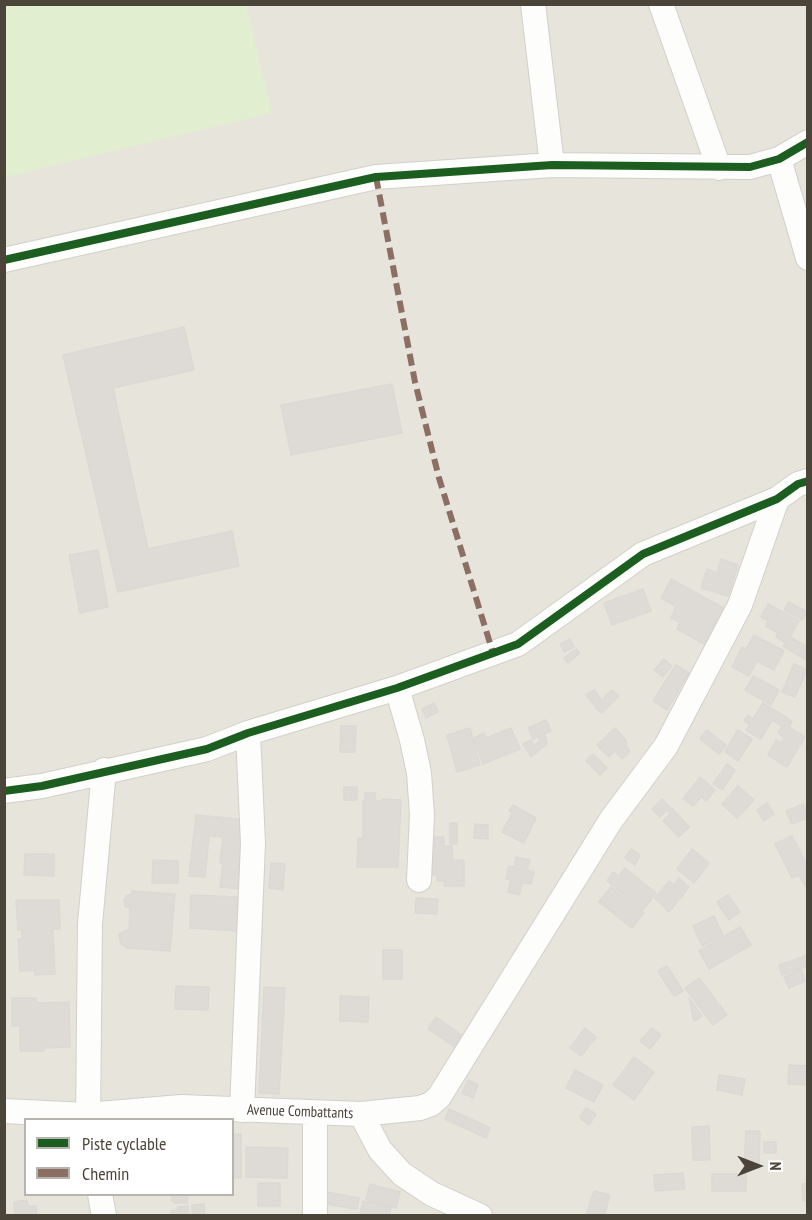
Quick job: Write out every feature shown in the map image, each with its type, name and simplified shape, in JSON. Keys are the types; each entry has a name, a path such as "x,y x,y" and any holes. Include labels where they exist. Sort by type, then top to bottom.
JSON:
{"street":[{"path":"533,4 552,165"},
{"path":"661,4 719,168"},
{"path":"4,260 376,177 552,165 719,168 750,166 779,159 807,142"},
{"path":"779,159 807,258"},
{"path":"4,791 42,786 104,770 198,751 397,688 518,644 644,554 777,499 798,484 807,481"},
{"path":"361,1114 420,1108 431,1104 439,1097 610,820 666,746 740,605 777,499"},
{"path":"397,688 419,774 422,815 420,880"},
{"path":"242,1110 253,843 248,734"},
{"path":"87,1117 90,924 104,770"},
{"name":"Avenue Combattants","path":"4,1111 87,1117 181,1107 361,1114 380,1150 402,1174 432,1194 480,1215"},
{"path":"315,1113 315,1215"},
{"path":"100,1196 104,1215"}],"shaded area":[{"path":"5,5 807,5 807,1215 5,1216"}],"green space":[{"path":"4,5 246,5 272,113 5,177"}],"building":[{"path":"184,327 194,370 113,388 148,549 232,531 239,566 118,592 63,355"},
{"path":"392,384 402,433 291,455 281,405"},
{"path":"98,550 108,607 80,613 69,555"},
{"path":"721,559 738,565 728,596 701,588 707,569 717,573"},
{"path":"671,579 727,610 708,646 677,629 680,622 671,618 676,606 661,598"},
{"path":"643,589 651,611 612,625 604,603"},
{"path":"789,602 807,612 802,620 784,610"},
{"path":"768,604 799,621 790,637 808,647 808,661 783,646 785,643 776,637 778,633 766,626 768,621 761,617"},
{"path":"754,635 784,651 774,670 757,661 749,676 732,667 742,647 746,649"},
{"path":"570,639 574,647 564,652 560,644"},
{"path":"576,649 580,653 568,663 564,658"},
{"path":"664,659 672,666 663,677 654,670"},
{"path":"794,664 807,670 795,697 782,692"},
{"path":"676,665 689,673 667,710 653,701"},
{"path":"753,676 779,690 771,705 745,690"},
{"path":"594,690 601,699 594,705 586,695"},
{"path":"612,690 619,696 602,713 595,707"},
{"path":"434,703 438,712 426,718 422,709"},
{"path":"763,703 792,721 789,727 805,737 787,767 768,755 776,740 781,743 784,738 778,733 782,726 772,720 761,739 746,730 750,725 744,721 748,715 753,719"},
{"path":"546,720 551,731 533,739 528,728"},
{"path":"341,726 356,726 355,752 340,752"},
{"path":"470,728 480,765 457,772 447,735"},
{"path":"511,728 520,749 483,764 474,738 484,733 486,738"},
{"path":"615,728 626,740 630,751 622,759 615,751 609,757 597,745"},
{"path":"707,730 726,745 719,754 700,739"},
{"path":"738,730 752,739 738,761 725,752"},
{"path":"545,735 547,744 531,757 523,744 531,740 534,746 539,741 539,737"},
{"path":"593,754 607,768 600,775 586,761"},
{"path":"727,764 735,770 722,790 713,784"},
{"path":"700,777 715,790 706,801 701,797 693,806 683,799"},
{"path":"738,786 754,800 737,818 722,804"},
{"path":"344,787 357,787 357,800 344,800"},
{"path":"365,793 375,793 375,801 401,800 398,867 357,867 358,838 363,838"},
{"path":"662,799 670,807 660,817 652,809"},
{"path":"767,803 774,814 764,821 757,810"},
{"path":"804,804 808,818 792,824 786,811"},
{"path":"513,805 536,818 524,843 502,832 512,813 509,811"},
{"path":"672,808 689,827 679,837 663,821"},
{"path":"196,815 250,820 243,889 220,887 223,837 209,836 205,877 189,876"},
{"path":"450,823 457,823 457,844 450,844"},
{"path":"475,824 488,825 488,839 474,838"},
{"path":"792,836 808,867 808,885 805,886 799,875 792,878 775,844"},
{"path":"433,837 444,837 444,846 452,846 453,860 464,860 464,886 444,886 445,881 437,881 437,875 432,875"},
{"path":"631,849 640,855 635,865 625,858"},
{"path":"692,849 709,863 694,883 677,869"},
{"path":"25,854 54,854 54,876 24,875"},
{"path":"516,857 530,860 527,870 534,872 531,884 522,883 519,895 508,892 511,880 506,879 509,866 514,867"},
{"path":"153,860 178,861 178,883 152,883"},
{"path":"271,863 285,864 283,890 269,888"},
{"path":"625,868 656,893 643,910 607,881 613,872 619,876"},
{"path":"679,878 689,887 669,912 655,898 669,881 674,885"},
{"path":"611,887 644,913 632,928 599,902"},
{"path":"132,891 175,894 170,951 127,948 121,944 119,934 129,929 130,908 125,906 124,900 126,896 132,894"},
{"path":"191,895 237,897 238,931 190,928"},
{"path":"728,895 740,912 729,920 717,902"},
{"path":"416,898 438,899 437,914 415,913"},
{"path":"16,900 59,900 60,929 53,929 55,974 35,975 34,970 20,971 18,939 22,939 22,930 18,930"},
{"path":"714,916 723,935 702,946 693,926"},
{"path":"740,927 751,945 709,969 699,951"},
{"path":"383,950 402,950 402,979 383,979"},
{"path":"808,955 808,966 782,975 779,965"},
{"path":"667,966 683,991 674,996 658,971"},
{"path":"801,970 805,981 789,988 784,977"},
{"path":"699,978 727,1015 713,1025 685,988"},
{"path":"176,986 209,987 208,1010 175,1009"},
{"path":"264,987 285,988 279,1094 259,1093"},
{"path":"340,996 369,997 368,1022 340,1021"},
{"path":"12,998 36,998 37,1003 69,1002 70,1047 44,1048 44,1051 20,1051 20,1026 12,1026"},
{"path":"689,998 702,1016 694,1021"},
{"path":"436,1017 470,1041 462,1052 428,1029"},
{"path":"585,1028 596,1037 581,1056 570,1048"},
{"path":"652,1028 661,1035 650,1049 640,1041"},
{"path":"634,1057 654,1072 634,1100 613,1085"},
{"path":"789,1065 808,1066 808,1085 788,1084"},
{"path":"575,1070 603,1085 594,1102 566,1088"},
{"path":"719,1075 745,1079 742,1095 717,1090"},
{"path":"468,1080 478,1085 473,1098 462,1093"},
{"path":"586,1108 596,1114 589,1125 580,1118"},
{"path":"449,1109 490,1128 486,1138 445,1119"},
{"path":"709,1126 710,1160 693,1160 692,1127"},
{"path":"746,1131 760,1131 759,1168 744,1168"},
{"path":"234,1134 241,1134 241,1178 234,1178"},
{"path":"764,1142 776,1142 776,1153 764,1153"},
{"path":"246,1147 288,1148 287,1178 246,1177"},
{"path":"683,1173 685,1189 655,1191 654,1175"},
{"path":"712,1174 746,1174 746,1191 712,1191"},
{"path":"258,1183 280,1183 280,1206 258,1206"},
{"path":"808,1183 808,1200 803,1201 802,1184"},
{"path":"370,1184 400,1192 396,1208 366,1199"},
{"path":"594,1191 610,1195 604,1216 586,1215"},
{"path":"327,1192 359,1198 357,1209 325,1204"},
{"path":"172,1196 188,1196 187,1203 172,1201"},
{"path":"27,1200 28,1206 36,1206 37,1216 15,1216 14,1202"},
{"path":"363,1201 391,1206 389,1216 360,1216"},
{"path":"204,1204 205,1216 192,1216 192,1205"},
{"path":"188,1206 189,1216 171,1216 171,1211 178,1210 178,1207"}],"marked path":[{"path":"376,177 415,382 439,478 493,653"}],"cycle path":[{"path":"4,260 376,177 552,165 750,167 779,159 808,142"},
{"path":"4,791 42,786 207,749 248,733 397,688 518,644 643,554 777,499 798,484 808,481"}]}
